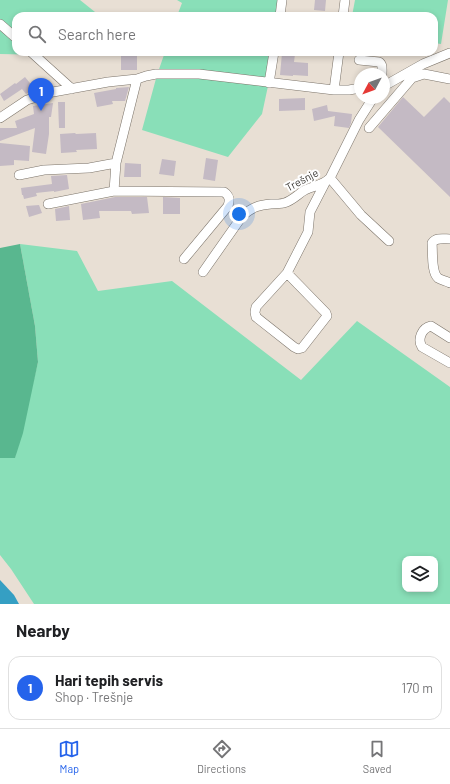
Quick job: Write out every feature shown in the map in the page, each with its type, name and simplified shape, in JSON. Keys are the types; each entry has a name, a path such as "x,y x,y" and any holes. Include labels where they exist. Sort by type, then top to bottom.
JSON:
{"street":[{"path":"280,12 282,0"},
{"path":"344,12 345,0"},
{"path":"0,24 12,34"},
{"path":"390,82 423,64 450,53"},
{"path":"35,56 72,89"},
{"path":"269,83 273,56"},
{"path":"334,90 338,56"},
{"path":"359,60 379,62 382,65 382,68"},
{"path":"0,118 27,100 54,92 108,82 137,79 156,74 199,74 334,90 354,89"},
{"path":"369,128 412,78 424,74 450,79"},
{"path":"114,191 116,163 137,79"},
{"name":"Trešnje","path":"203,272 243,215 250,209 264,204 283,204 304,190 328,181 359,120 369,104"},
{"path":"19,176 44,170 89,168 116,163"},
{"path":"287,273 326,313 327,316 302,348 298,350 256,317 255,312 256,307 287,273 308,232 310,212 328,181 389,241"},
{"path":"48,204 114,191 224,192 229,197 230,202 228,206 184,259"},
{"path":"450,239 436,239 432,243 434,270 436,275 450,283"},
{"path":"450,338 431,326 427,326 419,339 422,347 450,363"}],"green space":[{"path":"0,0 80,0 95,12 12,12 12,54 0,54"},
{"path":"177,0 278,0 276,12 179,12 182,3"},
{"path":"355,0 448,0 441,44 438,44 438,12 353,12"},
{"path":"164,56 272,56 268,86 262,114 228,157 142,130"},
{"path":"20,244 77,251 98,291 172,281 301,380 357,321 450,387 450,604 34,604 0,555 0,458 15,457 38,362 35,326"},
{"path":"20,244 35,326 38,362 23,433 15,458 0,458 0,248"}],"water":[{"path":"0,580 14,595 19,604 0,604"}],"building":[{"path":"315,0 326,0 325,11 314,10"},
{"path":"121,56 137,56 137,70 121,70"},
{"path":"282,56 295,56 294,62 308,63 308,76 280,75"},
{"path":"25,77 34,88 26,94 22,89 4,101 0,94"},
{"path":"129,87 125,101 112,101 113,104 97,107 94,93 116,88"},
{"path":"403,97 424,117 444,97 450,103 450,197 378,127"},
{"path":"305,98 305,110 279,111 279,99"},
{"path":"58,102 65,102 65,128 59,128"},
{"path":"53,103 51,117 49,117 49,134 46,154 32,152 35,128 0,141 0,128 17,128 15,121 34,114 33,106"},
{"path":"327,105 328,111 352,114 349,128 334,126 335,116 314,121 312,109"},
{"path":"96,133 97,149 76,150 77,152 61,153 60,134"},
{"path":"0,143 30,146 29,161 14,160 14,165 0,166"},
{"path":"206,158 218,160 215,181 203,179"},
{"path":"162,159 176,161 174,176 159,174"},
{"path":"125,163 141,164 141,177 124,177"},
{"path":"67,175 69,189 36,193 37,196 24,199 22,195 21,188 52,184 51,176"},
{"path":"115,197 147,197 149,213 132,214 131,211 99,211 100,218 83,220 81,204"},
{"path":"163,197 180,198 180,214 163,214"},
{"path":"39,205 42,213 29,217 26,206"},
{"path":"69,206 70,220 56,221 55,209"}],"place":[{"name":"Hari tepih servis","path":"41,111"}]}
